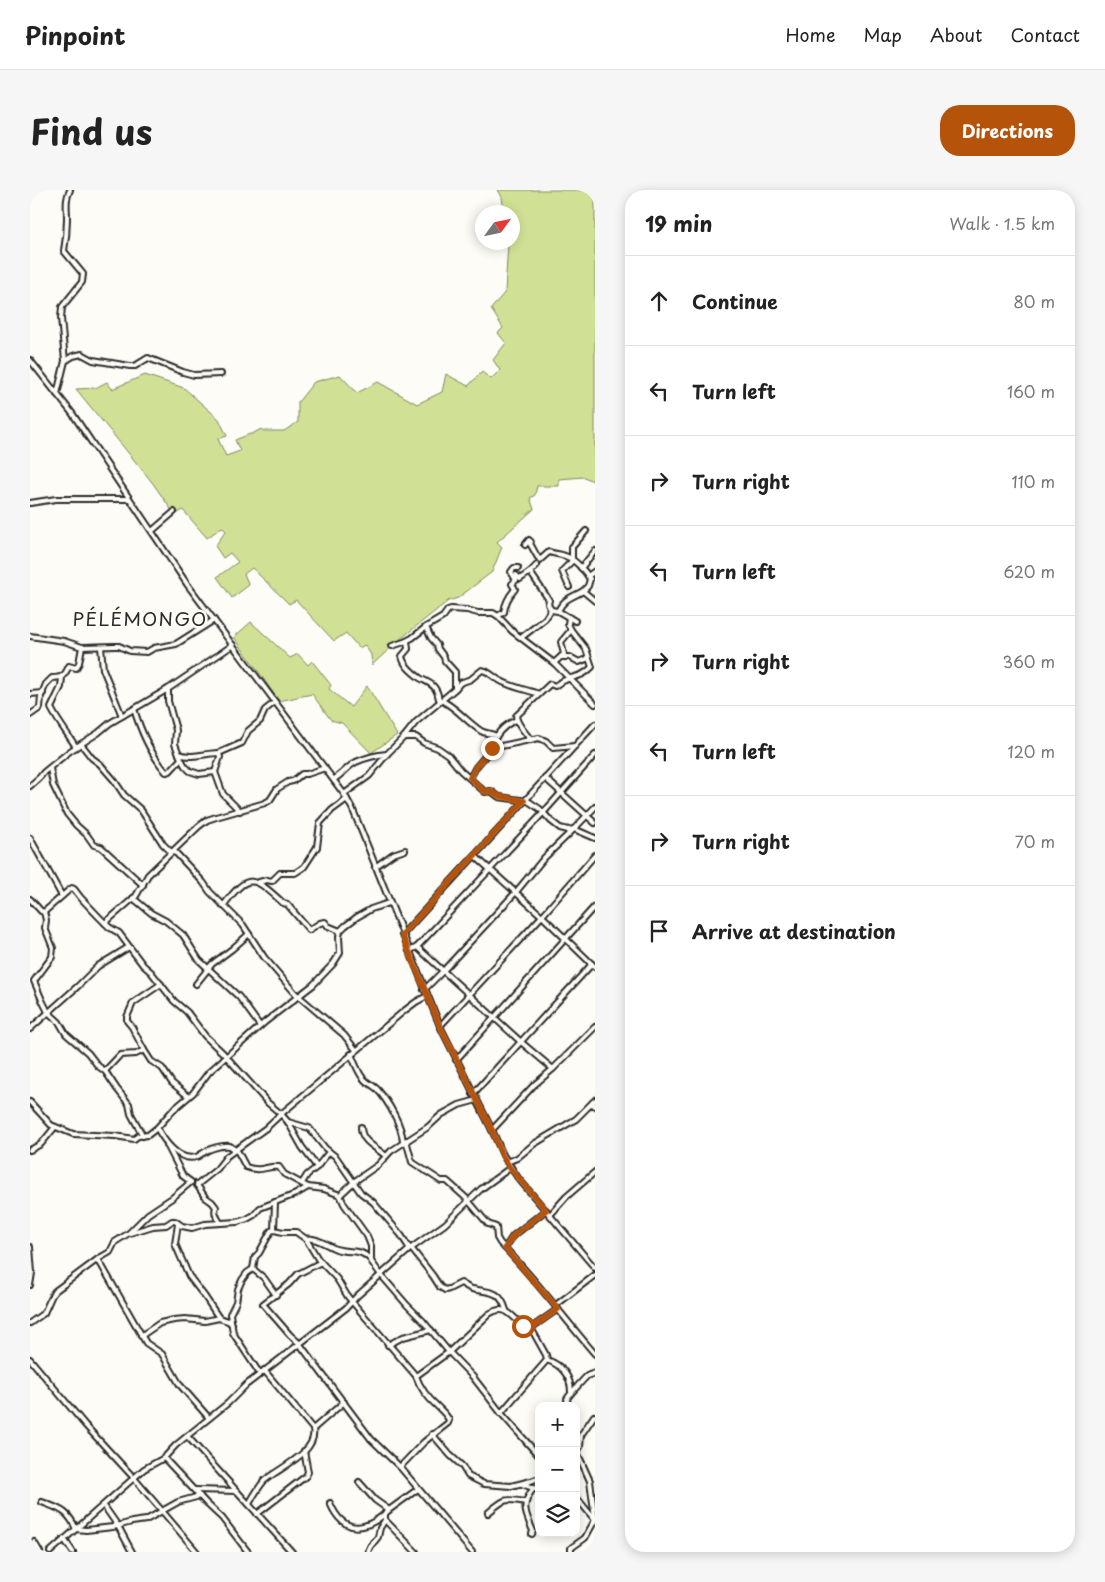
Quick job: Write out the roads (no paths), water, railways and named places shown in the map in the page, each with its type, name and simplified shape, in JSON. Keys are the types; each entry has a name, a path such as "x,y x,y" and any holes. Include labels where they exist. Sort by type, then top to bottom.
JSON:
{"street":[{"path":"57,394 65,362 61,318 62,307 82,282 83,274 64,251 67,215 66,199 70,190"},
{"path":"65,362 73,356 82,354 93,360 135,366 148,358 189,374 221,374"},
{"path":"30,360 57,394 187,584 344,794 424,990 456,1060 510,1168 595,1268"},
{"path":"30,504 56,499 129,499"},
{"path":"152,532 174,512"},
{"path":"569,587 562,571 572,561 572,548 586,531"},
{"path":"525,545 529,540 535,555 540,560 549,552 565,556 581,568 590,579 588,586 578,594 572,595 560,606 558,611"},
{"path":"581,568 595,552"},
{"path":"514,576 520,579 537,565"},
{"path":"498,616 504,612 508,599 515,589 512,584 516,580 511,572 514,568 518,568"},
{"path":"588,576 595,571"},
{"path":"530,572 549,600 548,604 551,610"},
{"path":"583,591 595,601"},
{"path":"392,646 417,635 426,626 442,617 448,610 454,608 478,613 490,612 498,616 512,630 554,663 595,704"},
{"path":"551,610 558,611 575,620"},
{"path":"522,637 545,620 551,610"},
{"path":"470,778 476,767 492,748 496,736 506,725 516,720 516,716 550,684 555,686 564,679 585,675 594,668 586,649 568,624 569,617"},
{"path":"30,636 64,641 82,647 119,646 130,651 147,652 154,648 176,644 214,620"},
{"path":"426,626 445,661 455,672 455,689"},
{"path":"554,663 564,654 561,642 571,630"},
{"path":"407,641 408,648 402,659 420,678 430,683 436,689 439,699 458,711 482,732 496,736"},
{"path":"30,786 76,747 233,645"},
{"path":"30,715 40,708 41,696 46,684 52,678 60,678 65,675 70,666 76,668 79,663 82,647"},
{"path":"101,647 103,668 122,716"},
{"path":"561,657 570,657 579,662 589,658"},
{"path":"344,794 369,776 416,722 443,701 460,683 471,679 482,670 487,671 498,680 515,688 539,694"},
{"path":"62,677 61,688 50,708 76,747"},
{"path":"168,689 168,701 176,730 175,744 180,759 190,771 199,774 215,772"},
{"path":"30,694 43,693"},
{"path":"179,754 201,756 219,753 242,743 248,730 260,721 265,710 275,702"},
{"path":"134,709 157,762 166,772 170,771 180,759"},
{"path":"516,720 531,740"},
{"path":"402,935 595,724"},
{"path":"404,737 416,738 438,748 448,755 461,771 485,792 491,791 499,796 528,801 544,812 560,828 574,830 595,838"},
{"path":"492,748 539,738 546,740 553,748 575,746"},
{"path":"81,744 92,758 100,764 124,795 141,810 163,844 176,853 223,906 243,925 264,957 298,996 338,1030 356,1050"},
{"path":"219,753 219,763 215,772 223,794 240,811"},
{"path":"334,779 355,763 371,756 387,754"},
{"path":"409,951 417,947 595,755"},
{"path":"50,768 53,786 70,819 87,835 94,845 101,847 143,885"},
{"path":"105,923 139,892 148,875 190,832 207,820 265,803 270,800 277,790 302,774 324,768"},
{"path":"546,778 595,823"},
{"path":"223,906 234,891 243,883 248,881 272,881 280,873 295,873 301,870 318,847 320,823 332,810 347,800"},
{"path":"424,990 516,892 544,858 595,807"},
{"path":"30,838 62,896"},
{"path":"375,866 393,854 405,850"},
{"path":"440,1026 542,916 595,855"},
{"path":"475,856 592,964"},
{"path":"259,882 287,904 309,930 325,922 328,926 340,931"},
{"path":"44,912 73,888 105,923 119,933 174,1001 187,1012 205,1036 268,1103 281,1114 288,1122 302,1147 317,1166"},
{"path":"133,898 183,935 199,960 239,998 260,1026"},
{"path":"30,899 44,912 45,928 53,948 52,957 34,981 42,1000 48,1012 56,1018 66,1034 88,1053 98,1066 106,1071 129,1104 131,1114 143,1136"},
{"path":"30,1102 48,1122 73,1134 134,1139 138,1136 148,1135 193,1093 209,1072 260,1026 313,985 339,957 338,936 340,931 357,917 389,903"},
{"path":"456,1060 595,906"},
{"path":"196,984 217,960 249,934"},
{"path":"30,1029 69,995 98,966 129,947"},
{"path":"417,947 553,1069"},
{"path":"474,1094 592,964 595,956"},
{"path":"161,984 133,1003 127,1021 153,1062 162,1068 172,1082 188,1096"},
{"path":"197,1185 217,1169 222,1160 235,1149 266,1128 356,1050 416,1002 427,996"},
{"path":"492,1130 534,1085 595,1027"},
{"path":"106,1071 120,1055 136,1054 144,1050"},
{"path":"352,1054 360,1075 376,1088 391,1109 400,1127 412,1162 441,1181 447,1180 466,1198 488,1224 496,1227 497,1238 595,1354"},
{"path":"340,1195 383,1161 386,1156 404,1141 417,1134 448,1110 477,1100"},
{"path":"507,1162 576,1119 594,1103"},
{"path":"288,1122 309,1128 329,1152 336,1157 361,1193 379,1208 440,1287 445,1290 461,1283 471,1289 496,1294 501,1298 506,1310 523,1326 531,1328 595,1275"},
{"path":"30,1150 41,1144 55,1127"},
{"path":"361,1127 361,1133 365,1139 386,1156"},
{"path":"157,1128 183,1176 197,1185 205,1197 216,1207 216,1216 220,1224"},
{"path":"167,1145 184,1157 196,1157 205,1151 222,1146 230,1146 240,1155 246,1167 259,1170 276,1166 284,1174 308,1187 324,1189 340,1195 371,1246 371,1261"},
{"path":"302,1183 329,1152"},
{"path":"50,1552 144,1469 164,1458 264,1370 346,1308 381,1274 445,1224 481,1190 510,1168"},
{"path":"550,1215 566,1197 595,1172"},
{"path":"130,1233 148,1214 191,1182"},
{"path":"30,1323 44,1313 52,1295 56,1291 110,1252 115,1242 130,1233 153,1226 166,1225 172,1221 192,1228 205,1224 232,1223 247,1219 260,1208 296,1194 308,1187"},
{"path":"253,1269 255,1256 259,1253 271,1231 274,1230 275,1202"},
{"path":"505,1248 513,1236 546,1210"},
{"path":"178,1224 175,1244 189,1276 219,1318"},
{"path":"274,1230 296,1232 306,1239 318,1259 337,1279 344,1292 416,1376 419,1384 449,1420 400,1466"},
{"path":"306,1239 314,1238 321,1243 343,1251 362,1252 407,1305 473,1377 501,1413 535,1451"},
{"path":"30,1247 32,1273 30,1286"},
{"path":"98,1259 146,1344 162,1354 180,1386 208,1418"},
{"path":"321,1262 298,1274 289,1284 263,1304 299,1344 375,1444 386,1451 400,1466 472,1552"},
{"path":"253,1269 264,1278 276,1295"},
{"path":"253,1269 246,1273 238,1289 236,1302 230,1314 233,1333 260,1374"},
{"path":"416,1376 449,1352 488,1314 500,1309 506,1310"},
{"path":"141,1336 160,1323 184,1319 205,1321 219,1318 232,1324"},
{"path":"531,1328 547,1360 566,1372 571,1386 567,1402"},
{"path":"388,1345 404,1337 431,1330"},
{"path":"501,1413 547,1360"},
{"path":"30,1361 197,1552"},
{"path":"249,1504 264,1481 297,1459 314,1436 313,1428 264,1370"},
{"path":"570,1392 578,1387 585,1377 595,1373"},
{"path":"313,1428 344,1402"},
{"path":"580,1447 581,1435 594,1416"},
{"path":"432,1434 472,1479 487,1485 511,1486 535,1479"},
{"path":"187,1436 292,1552"},
{"path":"257,1514 306,1476 308,1472 304,1451"},
{"path":"164,1458 222,1518 248,1552"},
{"path":"571,1552 571,1548 589,1534 595,1519 593,1488 580,1459"},
{"path":"359,1482 387,1511"},
{"path":"522,1484 533,1489 525,1502 532,1534"},
{"path":"330,1503 338,1518 348,1525 361,1527 376,1522 387,1511 418,1489"},
{"path":"195,1490 237,1491"},
{"path":"76,1529 86,1530 118,1526 152,1518 183,1500 200,1496"},
{"path":"488,1512 502,1501 508,1499 525,1502"},
{"path":"42,1502 63,1510 71,1518 76,1529"},
{"path":"580,1502 595,1519"},
{"path":"104,1506 118,1526 132,1552"},
{"path":"368,1552 378,1538 387,1511"},
{"path":"385,1520 416,1552"},
{"path":"64,1539 73,1552"},
{"path":"34,1542 40,1552"}],"district":[{"name":"PÉLÉMONGO","path":"140,619"}]}
